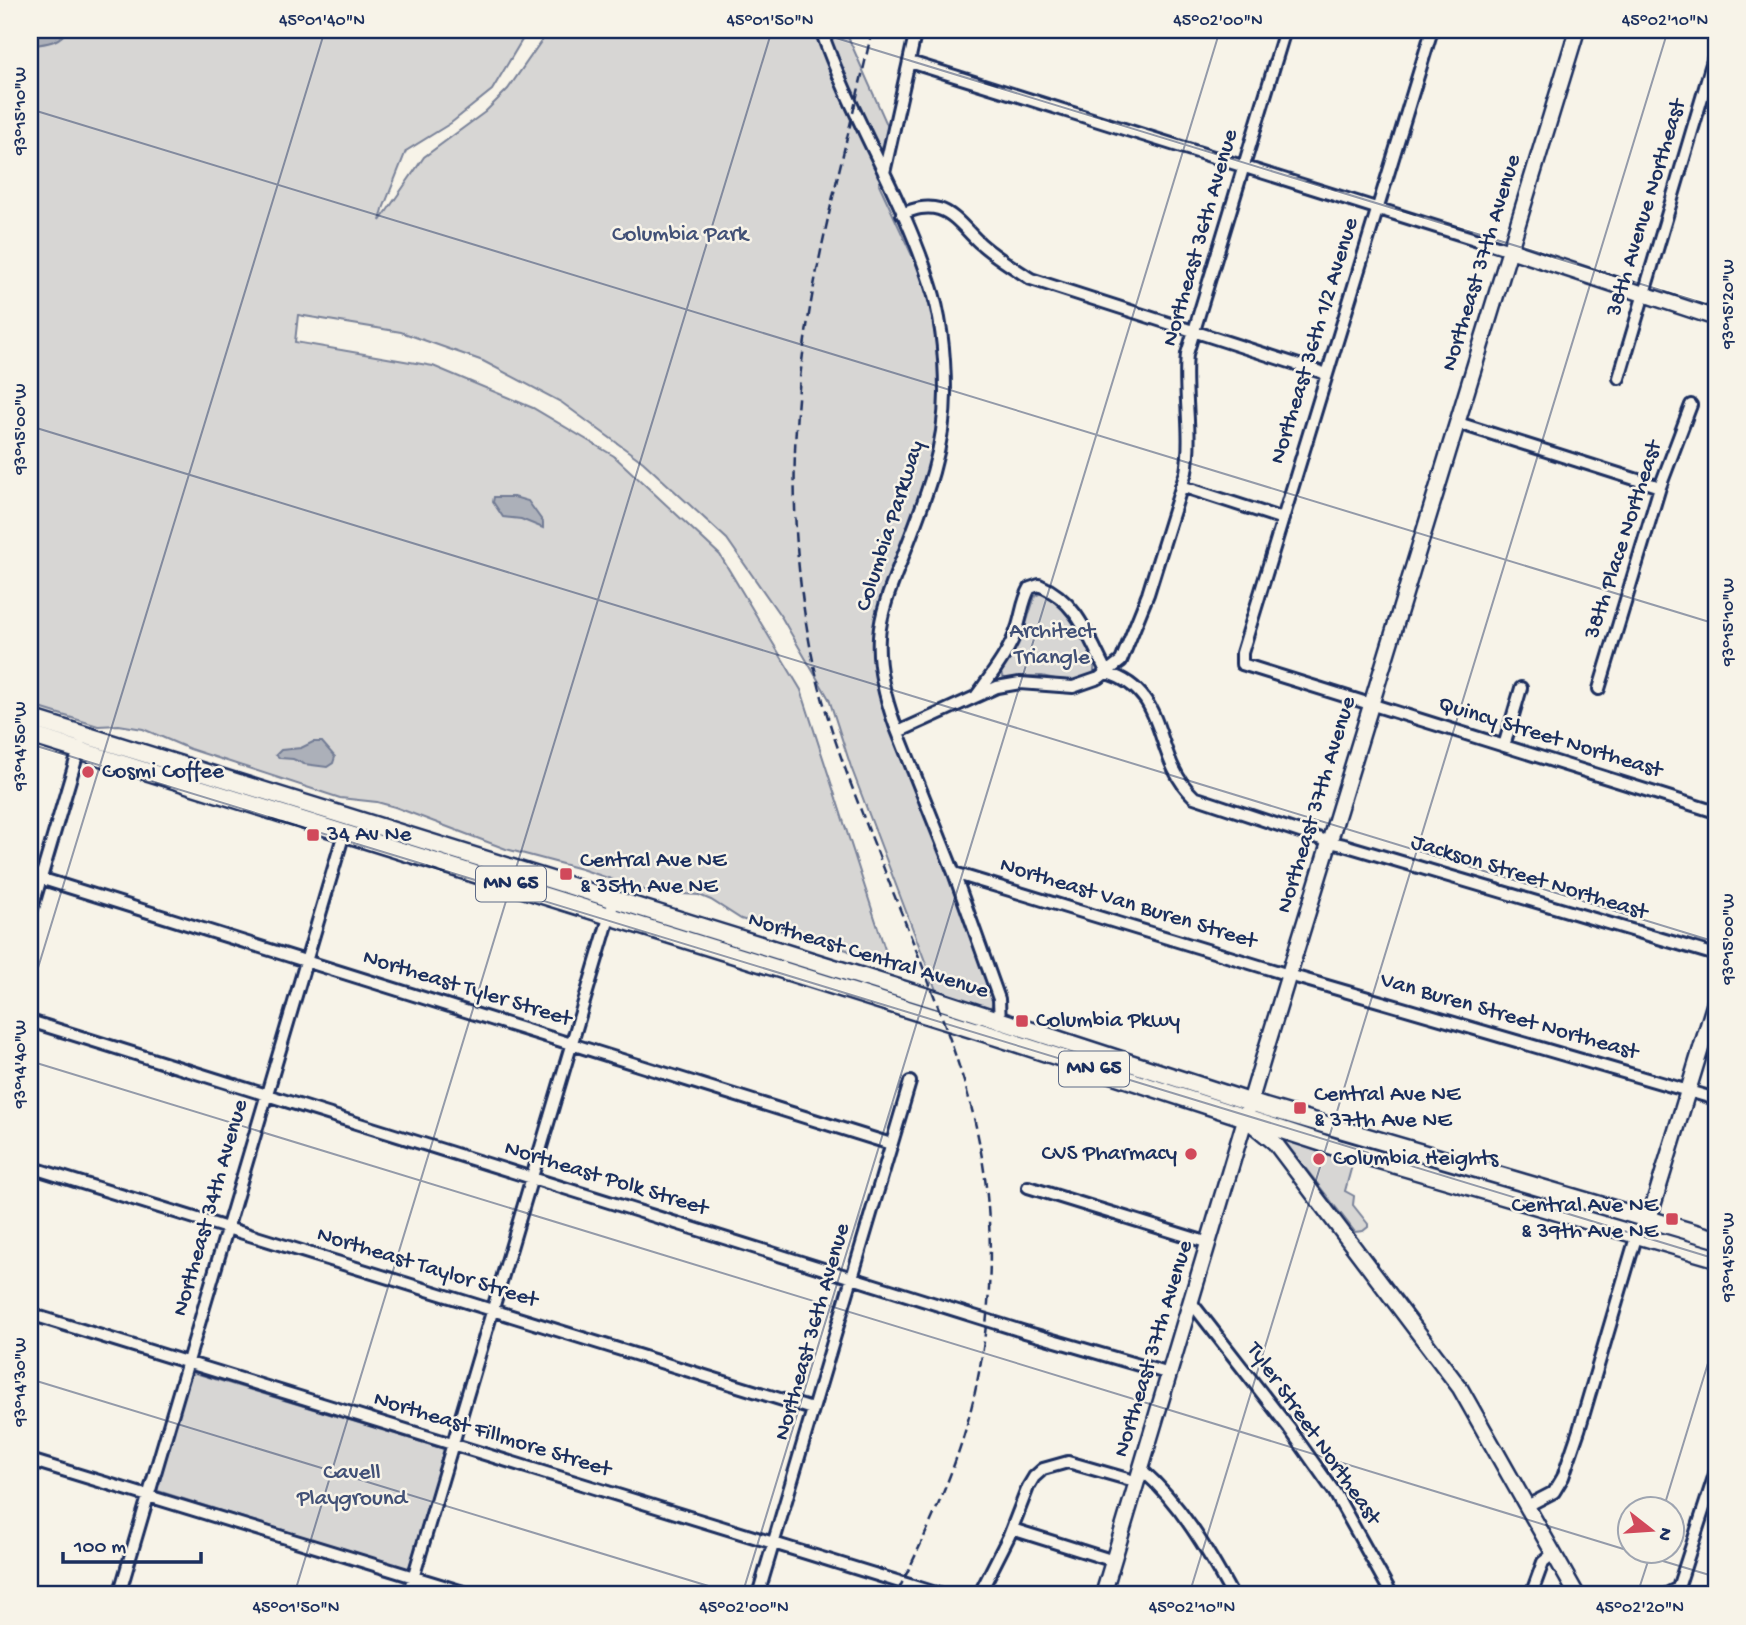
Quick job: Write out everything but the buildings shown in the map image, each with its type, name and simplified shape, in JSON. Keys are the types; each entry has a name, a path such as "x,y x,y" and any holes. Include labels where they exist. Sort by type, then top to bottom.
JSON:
{"main road":[{"name":"Northeast Central Avenue","path":"30,718 81,743 345,832 612,908"},
{"name":"Northeast Central Avenue","path":"30,735 81,743 999,1029 1251,1102"},
{"name":"Northeast Central Avenue","path":"999,1029 1246,1119"},
{"name":"MN 65","path":"1251,1102 1716,1239"},
{"name":"MN 65","path":"1246,1119 1716,1258"},
{"path":"1341,1149 1367,1147 1396,1154 1412,1150"},
{"path":"1401,1167 1410,1159 1445,1166 1465,1165"}],"street":[{"name":"Columbia Parkway","path":"821,30 859,123 902,214 930,283 940,320 945,395 941,444 936,466 891,587 879,637 887,702 954,873 999,999 999,1029"},
{"path":"884,173 916,30"},
{"name":"Northeast 36th Avenue","path":"1107,673 1121,661 1148,594 1181,486 1189,453 1185,375 1187,354 1285,30"},
{"name":"Northeast 36th 1/2 Avenue","path":"1242,664 1242,653 1432,30"},
{"name":"Northeast 37th Avenue","path":"1104,1595 1289,975 1577,30"},
{"name":"38th Avenue Northeast","path":"1619,378 1716,50"},
{"path":"910,62 1510,250 1716,318"},
{"path":"902,214 925,207 938,208 949,213 1004,263 1031,279 1327,374"},
{"name":"38th Place Northeast","path":"1599,689 1660,487 1691,405"},
{"path":"1458,423 1660,487"},
{"path":"1181,486 1283,519"},
{"path":"898,732 997,687 1020,683 1073,687 1087,684 1107,673 1085,628 1072,609 1058,595 1039,586 1030,588 1025,596 1018,628 977,695"},
{"name":"Quincy Street Northeast","path":"1242,664 1716,811"},
{"name":"Jackson Street Northeast","path":"1107,673 1123,678 1142,694 1153,714 1174,773 1182,786 1194,797 1330,842 1716,955"},
{"path":"1503,746 1521,688"},
{"path":"30,915 35,876 81,743"},
{"name":"Northeast 34th Avenue","path":"118,1595 345,832"},
{"name":"Northeast Van Buren Street","path":"954,873 1289,975"},
{"name":"Northeast Tyler Street","path":"35,876 891,1144"},
{"path":"408,1595 612,908"},
{"name":"Van Buren Street Northeast","path":"1289,975 1716,1099"},
{"path":"1527,1506 1554,1492 1563,1477 1637,1234 1649,1219 1716,999"},
{"name":"Northeast Polk Street","path":"30,1021 1170,1374"},
{"name":"Northeast 36th Avenue","path":"758,1595 850,1277 910,1082"},
{"path":"1246,1119 1275,1143 1460,1388 1577,1595"},
{"name":"Northeast Taylor Street","path":"30,1167 812,1409"},
{"path":"1028,1187 1209,1243"},
{"name":"Tyler Street Northeast","path":"1191,1302 1289,1428 1335,1493 1392,1595"},
{"name":"Northeast Fillmore Street","path":"30,1314 942,1595"},
{"path":"30,1460 473,1595"},
{"path":"979,1595 1034,1477 1055,1464 1068,1462 1140,1476 1173,1504 1210,1555 1232,1595"},
{"path":"1665,1595 1678,1588 1716,1471"},
{"path":"1012,1529 1114,1561"},
{"path":"1531,1595 1543,1562 1554,1553"}],"green space":[{"name":"Columbia Park","path":"30,30 533,30 522,40 492,90 451,123 406,151 380,221 424,157 485,112 508,89 549,30 845,30 889,129 879,184 921,275 930,304 939,362 938,419 923,490 874,649 875,674 886,713 985,969 995,1000 991,1007 984,1011 939,998 851,767 829,699 782,618 727,539 643,462 561,402 483,361 401,332 298,315 295,342 433,366 533,408 614,456 720,555 801,690 891,968 847,950 741,919 699,895 650,892 581,869 506,849 395,807 340,798 190,749 143,729 119,725 98,726 30,705"},
{"name":"Architect Triangle","path":"1043,592 1062,607 1080,629 1092,654 1093,676 1073,683 1042,676 1007,680 1002,676 1001,672 1025,627 1035,596"},
{"path":"1282,1138 1325,1154 1354,1158 1345,1191 1354,1196 1353,1205 1368,1227 1355,1232"},
{"name":"Cavell Playground","path":"195,1373 444,1449 409,1568 158,1491 157,1486 188,1377"}],"shaded area":[{"path":"30,30 67,30 60,38 30,46"},
{"path":"494,497 514,497 528,501 543,522 543,528 521,519 503,517 493,502"},
{"path":"313,742 322,742 335,757 333,763 327,767 304,764 276,755 281,750 301,748"}],"railway":[{"path":"872,30 827,223 805,340 795,453 799,566 809,640 833,735 939,1010 965,1085 984,1172 990,1262 983,1351 963,1438 932,1518 896,1595"}],"place":[{"name":"Cosmi Coffee","path":"88,772"},
{"name":"34 Av Ne","path":"313,835"},
{"name":"Central Ave NE & 35th Ave NE","path":"566,874"},
{"name":"Columbia Pkwy","path":"1022,1021"},
{"name":"Central Ave NE & 37th Ave NE","path":"1300,1108"},
{"name":"CVS Pharmacy","path":"1191,1154"},
{"name":"Columbia Heights","path":"1319,1159"},
{"name":"Central Ave NE & 39th Ave NE","path":"1672,1219"}]}
